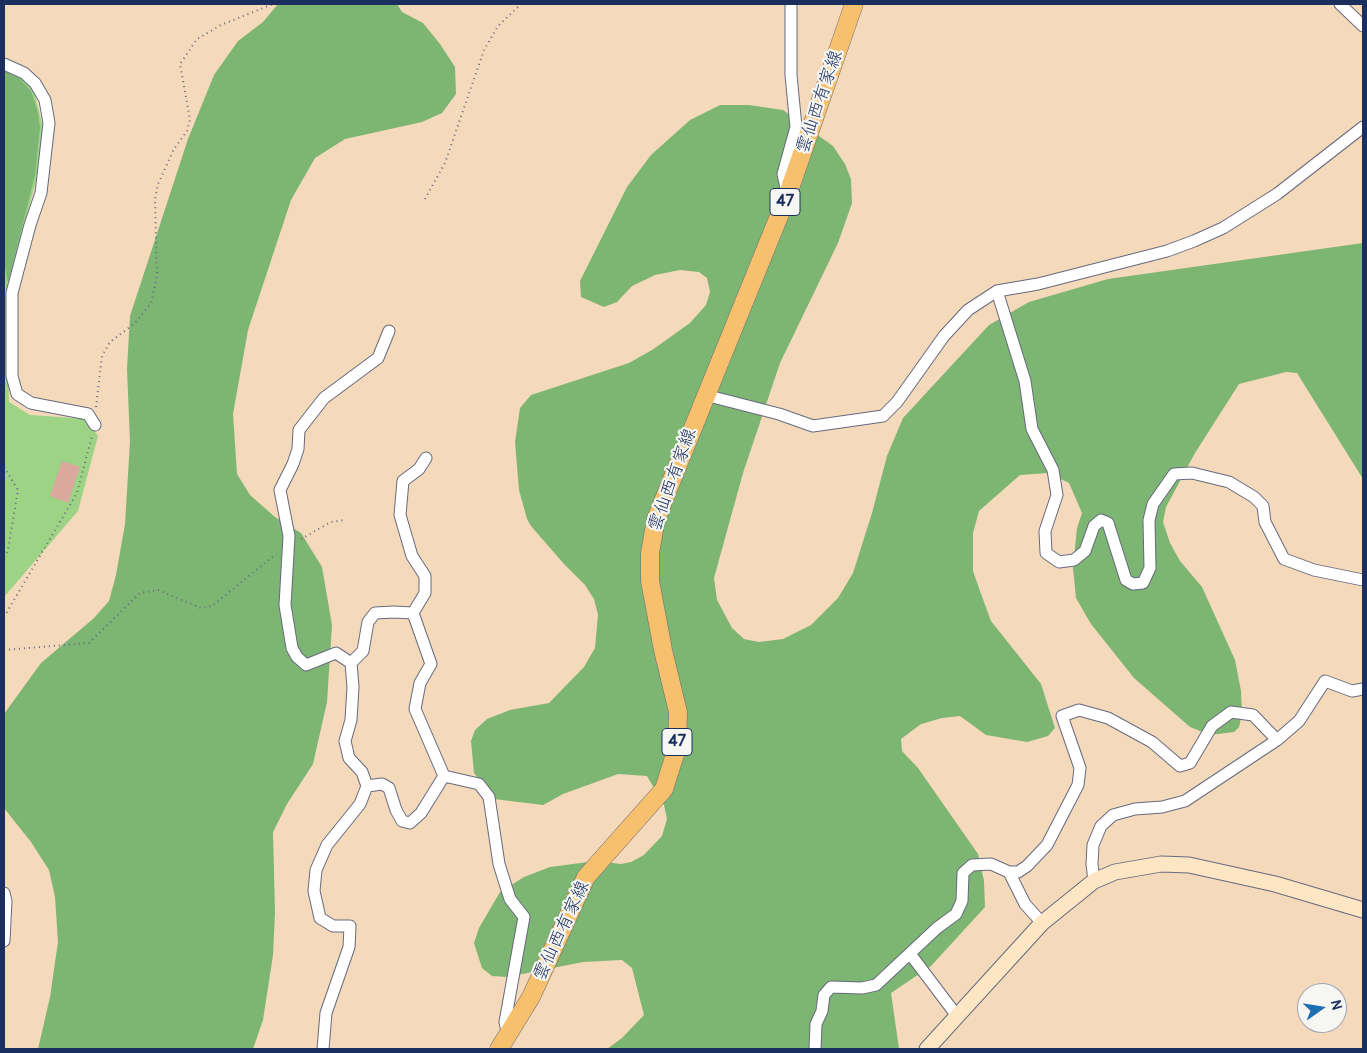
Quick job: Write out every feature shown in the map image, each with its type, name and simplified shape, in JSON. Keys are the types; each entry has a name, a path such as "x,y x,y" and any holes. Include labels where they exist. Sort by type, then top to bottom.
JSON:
{"main road":[{"name":"雲仙西有家線","path":"504,1043 531,997 586,877 664,790 677,748 678,712 663,650 652,591 650,553 656,519 704,395 788,194 854,4"}],"street":[{"path":"788,194 783,174 796,127 791,75 791,4"},
{"path":"1340,4 1363,26"},
{"path":"4,64 24,72 35,83 45,100 49,123 41,193 30,225 12,293 12,376 17,394 31,403 88,414 95,425"},
{"path":"704,395 779,414 813,426 883,416 897,402 944,336 968,310 997,290 1038,284 1167,251 1194,241 1222,228 1277,194 1363,127"},
{"path":"997,290 1025,381 1032,430 1053,470 1057,495 1045,531 1046,553 1059,562 1074,560 1085,551 1094,526 1101,520 1108,523 1126,580 1133,584 1144,583 1150,568 1149,520 1153,504 1174,474 1192,473 1229,482 1254,497 1263,506 1266,522 1284,559 1314,570 1363,580"},
{"path":"351,663 336,653 306,664 296,657 292,648 285,605 288,544 280,490 298,449 300,430 324,398 378,358 389,331"},
{"path":"413,613 425,593 424,576 412,556 400,515 403,481 419,469 426,458"},
{"path":"323,1049 326,1013 349,947 350,926 332,926 320,918 314,891 316,870 327,844 360,804 367,786 362,772 349,758 345,741 351,720 353,686 351,663 363,651 368,622 375,613 413,613"},
{"path":"413,613 431,664 420,683 415,709 444,776"},
{"path":"1094,881 1093,845 1101,826 1113,815 1135,809 1162,807 1185,801 1277,740 1299,721 1325,681 1352,691 1363,689"},
{"path":"823,1049 822,1012 824,995 831,987 862,988 876,985 911,955 937,928 956,914 962,901 963,873 972,865 982,863 1009,872 1018,872 1027,866 1046,845 1078,786 1080,768 1062,716 1068,712 1078,710 1108,718 1152,742 1180,766 1190,763 1212,726 1231,712 1253,715 1277,740"},
{"path":"444,776 479,784 489,797 499,864 510,899 524,916 505,1022 504,1043"},
{"path":"367,786 382,784 390,788 396,810 402,821 410,823 421,813 444,776"},
{"path":"928,1049 1042,924 1094,881 1116,872 1161,864 1189,866 1275,884 1363,910"},
{"path":"1009,872 1025,904 1042,924"},
{"path":"4,893 6,901 4,941"},
{"path":"911,955 957,1016"},
{"path":"815,1049 816,1024 822,1012"}],"path":[{"path":"4,617 77,493 95,425 102,356 110,342 135,323 151,303 157,276 155,199 158,184 174,149 187,131 190,120 180,64 197,39 221,26 273,4"},
{"path":"425,199 445,163 484,50 498,26 521,4"},
{"path":"4,467 18,490 8,550 4,558"},
{"path":"4,650 89,643 140,593 158,590 201,608 212,606 288,544 309,536 331,522 344,520"}],"green space":[{"path":"278,4 397,4 402,12 423,23 440,44 455,67 456,94 442,113 422,122 345,139 315,158 291,200 248,330 233,414 237,474 250,495 275,517 301,533 322,567 332,625 327,702 313,764 287,804 273,832 275,912 273,955 263,1020 253,1049 38,1049 50,997 58,942 55,897 49,870 31,842 4,808 4,714 41,663 94,618 109,601 116,575 125,524 130,442 127,369 130,316 188,139 214,75 238,41 263,22"},
{"path":"4,68 21,75 33,88 43,127 37,176 9,288 7,338 9,402 30,415 86,419 98,436 78,511 4,597"},
{"path":"4,71 20,79 31,91 40,127 35,175 8,283 4,263"},
{"path":"720,105 749,105 783,110 833,146 845,164 851,179 852,203 838,243 780,363 743,473 714,578 717,600 732,628 744,639 759,642 783,639 811,625 838,598 853,573 872,513 887,456 903,418 989,325 1029,302 1108,279 1363,243 1363,479 1297,373 1286,372 1239,384 1195,453 1166,507 1163,522 1170,543 1180,561 1202,587 1235,660 1241,691 1242,714 1239,727 1234,732 1210,735 1190,727 1134,678 1091,624 1076,598 1073,568 1077,528 1082,513 1069,483 1048,473 1020,475 979,511 973,533 973,571 980,591 991,621 1041,684 1055,728 1048,736 1027,742 986,735 960,716 942,718 921,724 901,739 902,751 918,768 978,854 984,881 985,907 931,966 891,993 899,1049 607,1049 622,1038 644,1015 632,968 622,960 583,962 507,977 492,976 482,968 474,943 479,928 500,892 524,877 550,867 596,861 621,864 631,862 644,855 662,836 667,819 664,805 647,776 618,774 563,794 543,805 494,799 474,773 471,741 475,730 487,719 510,710 549,703 584,667 595,648 598,615 594,599 585,585 564,564 527,519 519,490 515,442 520,408 531,395 629,363 652,350 690,323 706,305 710,292 707,278 699,272 680,270 655,275 632,286 617,302 604,307 581,297 580,281 627,187 651,155 690,120"}],"building":[{"path":"62,461 80,467 68,503 50,496"}]}
